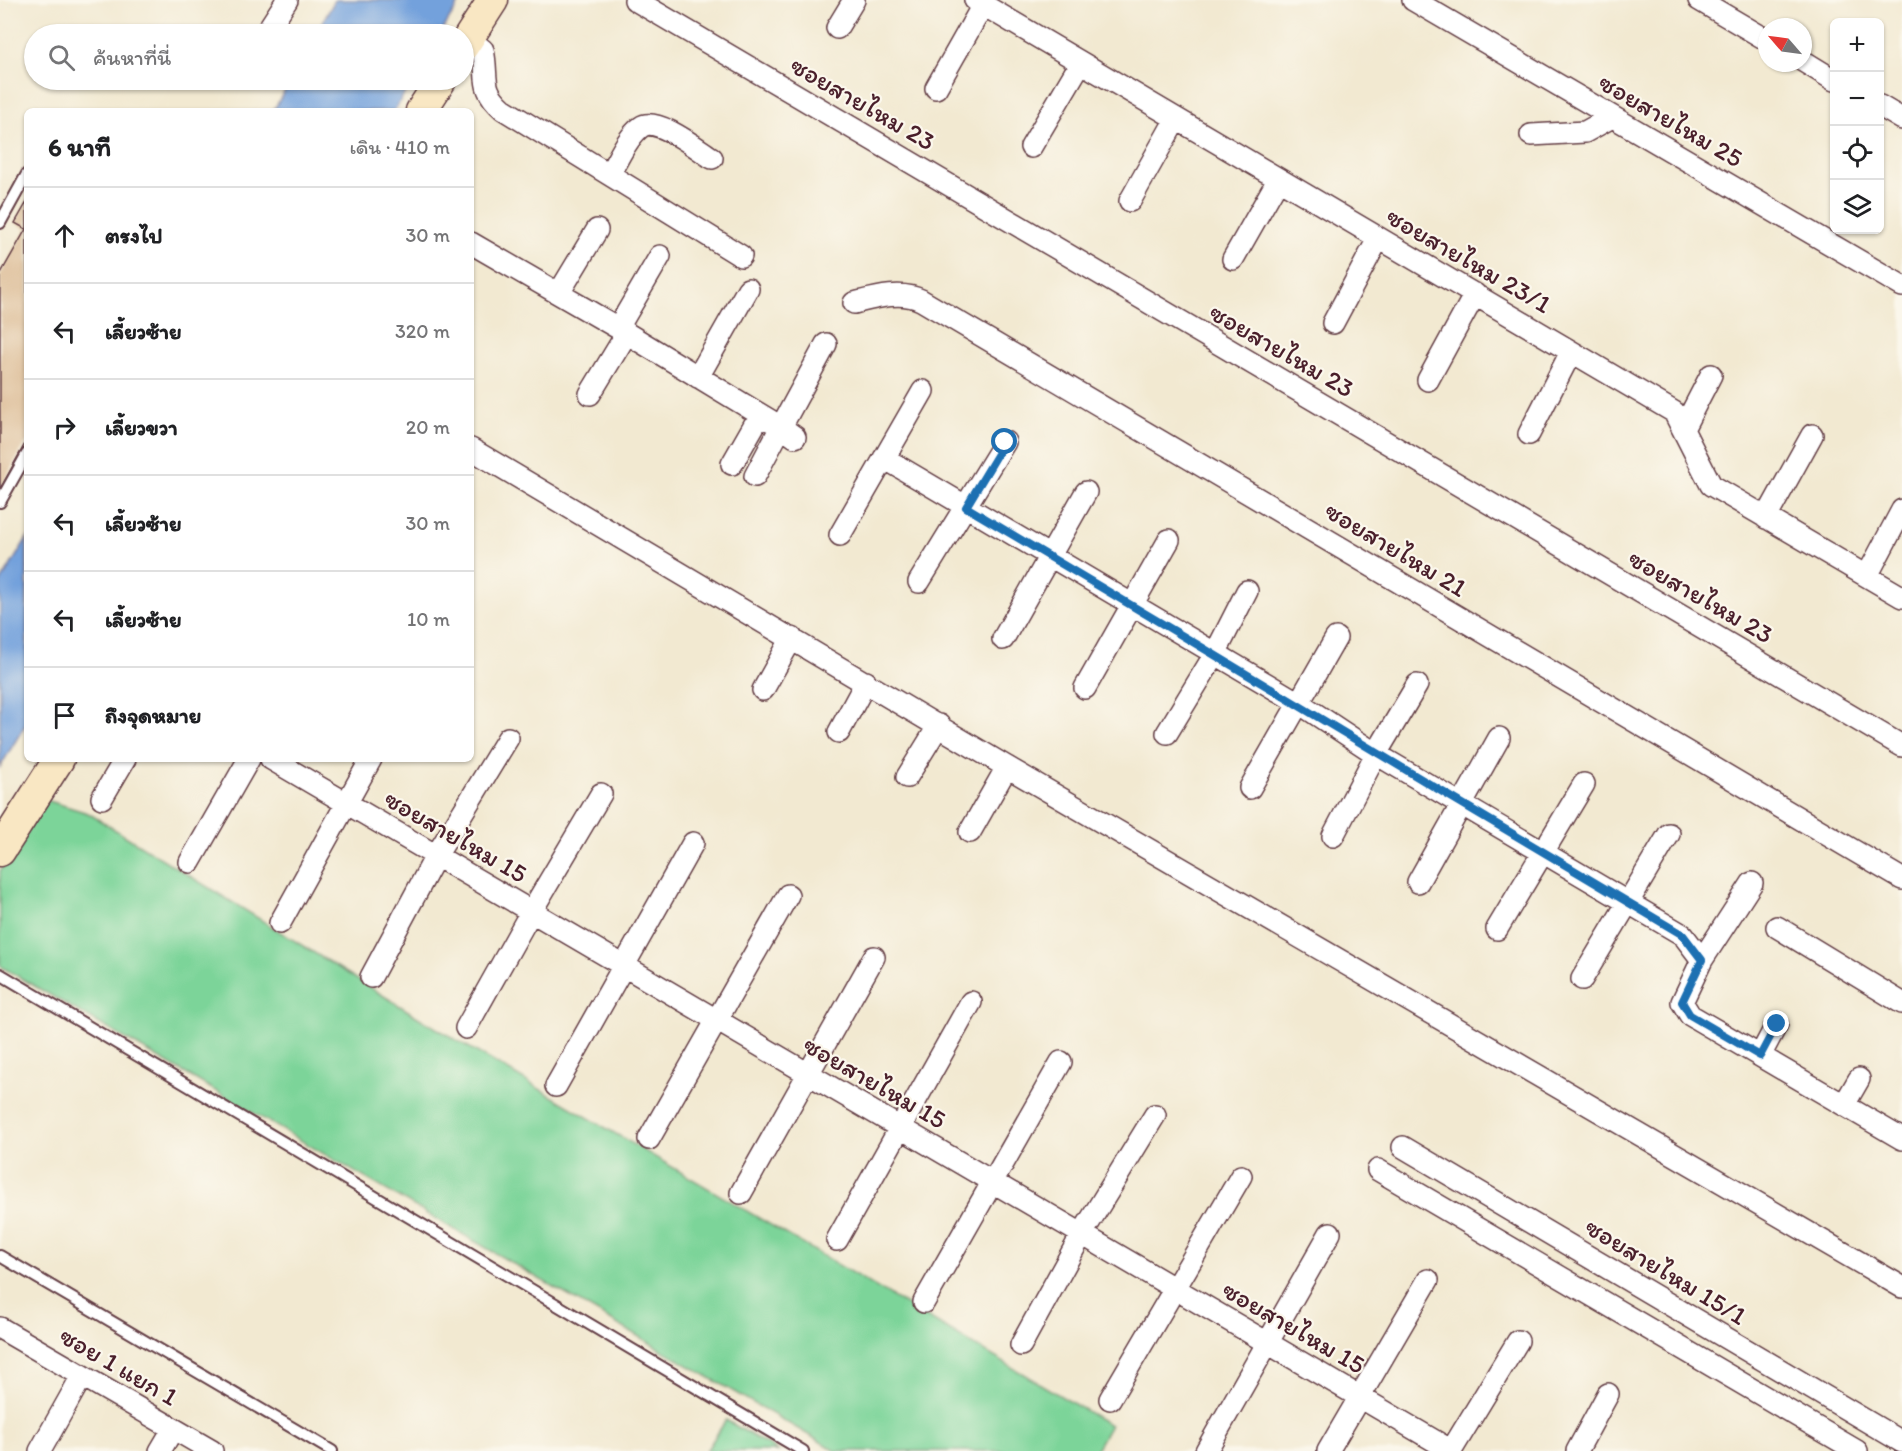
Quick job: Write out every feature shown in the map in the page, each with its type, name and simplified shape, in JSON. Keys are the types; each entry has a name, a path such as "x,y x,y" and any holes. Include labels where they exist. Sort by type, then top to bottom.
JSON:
{"street":[{"path":"272,24 288,0"},
{"path":"474,29 493,0"},
{"name":"ซอยสายไหม 23","path":"635,0 1902,746"},
{"path":"837,28 854,0"},
{"name":"ซอยสายไหม 25","path":"1413,0 1902,286"},
{"path":"1699,0 1758,35"},
{"path":"936,88 979,2"},
{"name":"ซอยสายไหม 23/1","path":"979,2 1080,64 1674,412 1711,485 1902,597"},
{"path":"474,45 483,50 485,87 490,97 503,109 741,256"},
{"path":"1031,147 1080,64"},
{"path":"1812,67 1830,78"},
{"path":"423,108 435,90"},
{"path":"1884,108 1902,119"},
{"path":"1531,135 1585,132 1612,117"},
{"path":"1130,201 1176,119"},
{"path":"609,174 634,134 643,125 652,124 663,128 712,158"},
{"path":"1233,259 1278,180"},
{"path":"559,293 597,230"},
{"path":"1333,323 1378,239"},
{"path":"474,245 622,330 788,432"},
{"path":"590,394 660,256"},
{"path":"698,377 748,289"},
{"path":"1428,380 1475,294"},
{"name":"ซอยสายไหม 21","path":"854,303 893,296 913,296 921,300 1902,879"},
{"path":"754,476 788,432 826,344"},
{"path":"1529,434 1571,352"},
{"path":"1683,429 1711,375"},
{"path":"840,535 923,391"},
{"path":"732,464 760,415"},
{"path":"1766,518 1812,435"},
{"path":"919,582 1005,442"},
{"path":"474,451 1007,767 1902,1287"},
{"path":"884,458 1299,703 1376,754 1683,935 1702,960"},
{"path":"1003,639 1086,492"},
{"path":"1867,576 1902,510"},
{"path":"1085,688 1170,540"},
{"path":"1167,733 1215,654 1247,591"},
{"path":"763,690 792,638"},
{"path":"1250,788 1336,638"},
{"path":"839,732 866,682"},
{"path":"1333,837 1376,754 1417,685"},
{"path":"907,777 939,725"},
{"path":"371,977 436,856 508,738"},
{"path":"1418,882 1499,738"},
{"path":"0,852 57,762"},
{"path":"102,798 123,762"},
{"path":"190,862 247,762"},
{"name":"ซอยสายไหม 15","path":"276,762 1452,1451"},
{"path":"280,923 369,762"},
{"path":"970,832 1007,767"},
{"path":"1497,928 1584,784"},
{"path":"466,1028 601,794"},
{"path":"1582,979 1669,834"},
{"path":"556,1086 693,843"},
{"path":"1752,883 1702,960 1682,1002 1690,1015 1902,1138"},
{"path":"649,1139 788,895"},
{"path":"1777,927 1902,1003"},
{"path":"741,1193 874,957"},
{"path":"837,1240 971,1002"},
{"path":"1760,1056 1777,1024"},
{"path":"924,1302 1061,1062"},
{"path":"1844,1105 1859,1079"},
{"path":"1021,1346 1082,1234 1155,1115"},
{"name":"ซอยสายไหม 15/1","path":"1402,1147 1680,1311 1896,1444"},
{"path":"1378,1170 1857,1451"},
{"path":"1110,1399 1173,1288 1241,1176"},
{"path":"1206,1451 1329,1233"},
{"path":"1328,1451 1428,1280"},
{"path":"1665,1339 1680,1311"},
{"name":"ซอย 1 แยก 1","path":"0,1328 212,1451"},
{"path":"1452,1451 1518,1341"},
{"path":"40,1451 82,1376"},
{"path":"1577,1451 1608,1394"},
{"path":"160,1451 173,1428"}],"lane":[{"path":"0,223 24,179"},
{"path":"0,502 24,459"},
{"path":"0,974 803,1451"},
{"path":"0,1256 332,1451"}],"green space":[{"path":"46,800 88,813 426,1022 1110,1425 1095,1451 836,1451 0,966 0,871"},
{"path":"726,1420 778,1451 706,1451"}],"water":[{"path":"335,0 461,0 446,24 322,24"},
{"path":"285,90 407,90 396,108 275,108"},
{"path":"24,543 24,727 0,767 0,583"}],"building":[{"path":"24,207 24,228 15,223"},
{"path":"24,233 24,445 0,489 0,275"}],"route":[{"path":"1005,442 966,507 1299,703 1376,754 1683,935 1702,960 1682,1002 1690,1015 1760,1056 1777,1024"}]}
